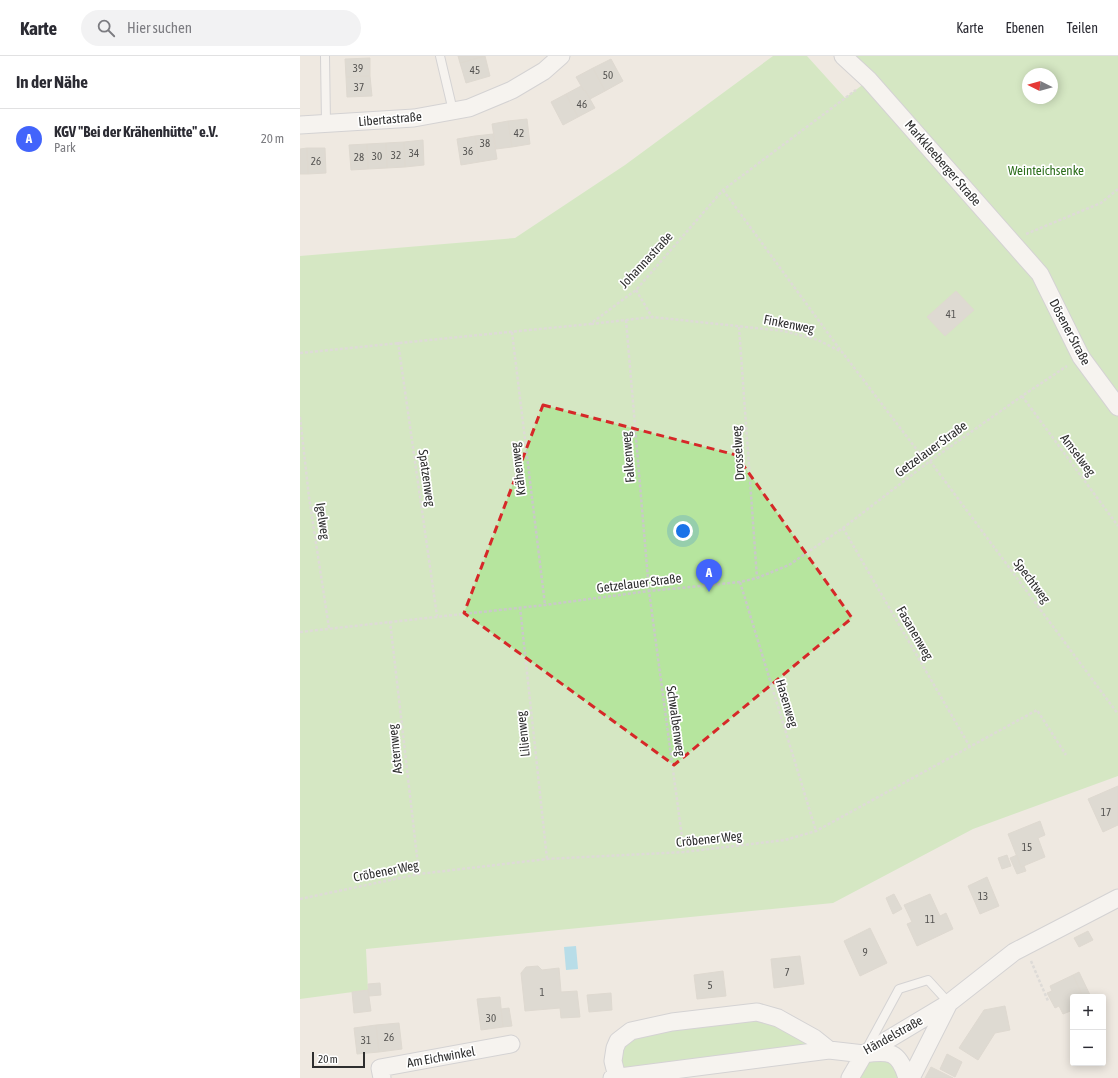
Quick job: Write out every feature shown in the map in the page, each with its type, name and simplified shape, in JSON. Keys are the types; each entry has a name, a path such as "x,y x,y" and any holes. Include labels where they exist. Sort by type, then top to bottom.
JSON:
{"street":[{"name":"Libertastraße","path":"300,125 414,118 469,108 512,90 544,71 561,56"},
{"name":"Markkleeberger Straße","path":"843,56 869,80 1040,274"},
{"name":"Dösener Straße","path":"1040,274 1081,357 1118,407"},
{"name":"Händelstraße","path":"614,1078 829,1050 864,1054 949,1003 1014,952 1118,898"},
{"path":"912,1078 949,1003"},
{"path":"614,1078 613,1061 615,1048 618,1041 631,1031 672,1022 757,1012 778,1018 814,1038 829,1050"},
{"name":"Am Eichwinkel","path":"382,1078 380,1068 511,1044"},
{"path":"850,1078 864,1054 880,1051 894,1054 904,1065 907,1078"}],"lane":[{"path":"325,56 326,123"},
{"path":"440,56 453,111"},
{"path":"864,1054 899,989 928,980 949,1003"}],"path":[{"name":"Johannastraße","path":"590,324 636,290 723,190 845,98"},
{"path":"723,190 842,352"},
{"path":"1011,240 1101,203 1118,190"},
{"path":"636,290 652,317"},
{"name":"Finkenweg","path":"590,324 652,317 784,331 818,340 842,352 927,463"},
{"name":"Falkenweg","path":"626,320 649,592"},
{"path":"300,353 590,324"},
{"name":"Drosselweg","path":"739,327 757,578"},
{"name":"Krähenweg","path":"512,332 545,605"},
{"name":"Spatzenweg","path":"398,342 437,616"},
{"name":"Getzelauer Straße","path":"300,632 740,582 757,578 790,565 843,528 927,463 1022,396 1081,357"},
{"name":"Amselweg","path":"1022,396 1118,526"},
{"name":"Igelweg","path":"300,417 309,497 329,628"},
{"name":"Spechtweg","path":"930,461 1118,714"},
{"name":"Fasanenweg","path":"843,528 970,747"},
{"name":"Hasenweg","path":"740,582 816,831"},
{"name":"Schwalbenweg","path":"649,592 684,852"},
{"name":"Lilienweg","path":"520,607 547,859"},
{"name":"Asternweg","path":"390,621 419,874"},
{"name":"Cröbener Weg","path":"300,899 419,874 547,859 684,852 785,840 816,831 1037,710 1066,755"},
{"path":"1031,961 1048,1001"}],"highlighted area":[{"path":"543,405 736,455 852,618 674,765 464,613"}],"green space":[{"name":"Weinteichsenke","path":"773,56 807,56 845,98 869,80 844,56 1118,56 1118,776 973,829 833,903 366,949 368,990 300,999 300,256 515,238 625,165"},
{"path":"757,1012 829,1050 617,1077 618,1041"},
{"path":"880,1051 907,1078 850,1078"}],"water":[{"path":"576,946 578,969 566,970 564,947"}],"building":[{"path":"458,56 485,56 460,63"},
{"path":"485,56 490,76 466,83 460,63"},
{"path":"370,58 370,76 346,77 345,59"},
{"path":"611,59 623,81 605,91 593,68"},
{"path":"593,68 605,91 590,99 576,77"},
{"path":"370,76 372,96 347,97 346,77"},
{"path":"581,86 584,91 585,90 595,108 578,117 566,94"},
{"path":"566,94 578,117 563,125 551,102"},
{"path":"527,119 530,144 512,147 508,121"},
{"path":"508,121 512,147 496,149 492,124"},
{"path":"493,134 497,159 479,162 475,136"},
{"path":"475,136 479,162 461,165 457,139"},
{"path":"423,140 424,165 405,167 404,142"},
{"path":"404,142 405,167 387,168 386,143"},
{"path":"386,143 387,168 368,169 367,144"},
{"path":"367,144 368,169 351,170 349,145"},
{"path":"307,148 308,174 300,174 300,149"},
{"path":"307,148 325,148 326,173 308,174"},
{"path":"956,291 974,310 945,336 927,317"},
{"path":"1118,786 1118,825 1103,832 1088,799"},
{"path":"1040,821 1045,835 1038,838 1045,857 1021,867 1008,834"},
{"path":"1007,855 1011,866 1002,869 998,858"},
{"path":"1017,855 1021,867 1024,866 1026,871 1017,874 1010,858"},
{"path":"987,877 999,906 980,914 968,886"},
{"path":"894,894 902,909 893,914 886,898"},
{"path":"930,894 940,916 946,913 953,929 917,946 907,924 912,922 904,905"},
{"path":"870,928 887,963 860,976 844,941"},
{"path":"1088,931 1093,940 1079,947 1074,938"},
{"path":"800,956 804,984 774,988 771,959"},
{"path":"538,966 542,970 559,968 561,992 577,991 580,1017 561,1018 560,1008 525,1011 521,973 526,967"},
{"path":"723,971 726,996 697,999 694,975"},
{"path":"1079,972 1090,994 1082,994 1073,975"},
{"path":"1073,975 1082,994 1070,994 1070,1011 1063,1014 1059,1006 1055,1008 1047,993 1052,991 1050,986"},
{"path":"380,983 381,995 369,996 368,984"},
{"path":"368,990 371,1011 354,1013 352,992"},
{"path":"611,993 612,1010 589,1012 587,995"},
{"path":"500,997 503,1027 481,1030 477,999"},
{"path":"1005,1006 1010,1030 995,1033 978,1060 959,1048 984,1010"},
{"path":"509,1008 512,1026 503,1027 501,1009"},
{"path":"399,1023 402,1049 379,1052 376,1025"},
{"path":"376,1025 379,1052 357,1054 354,1028"},
{"path":"947,1054 962,1062 955,1077 940,1069"},
{"path":"931,1067 953,1078 925,1078"}],"place":[{"name":"KGV \"Bei der Krähenhütte\" e.V.","path":"709,592"}]}
